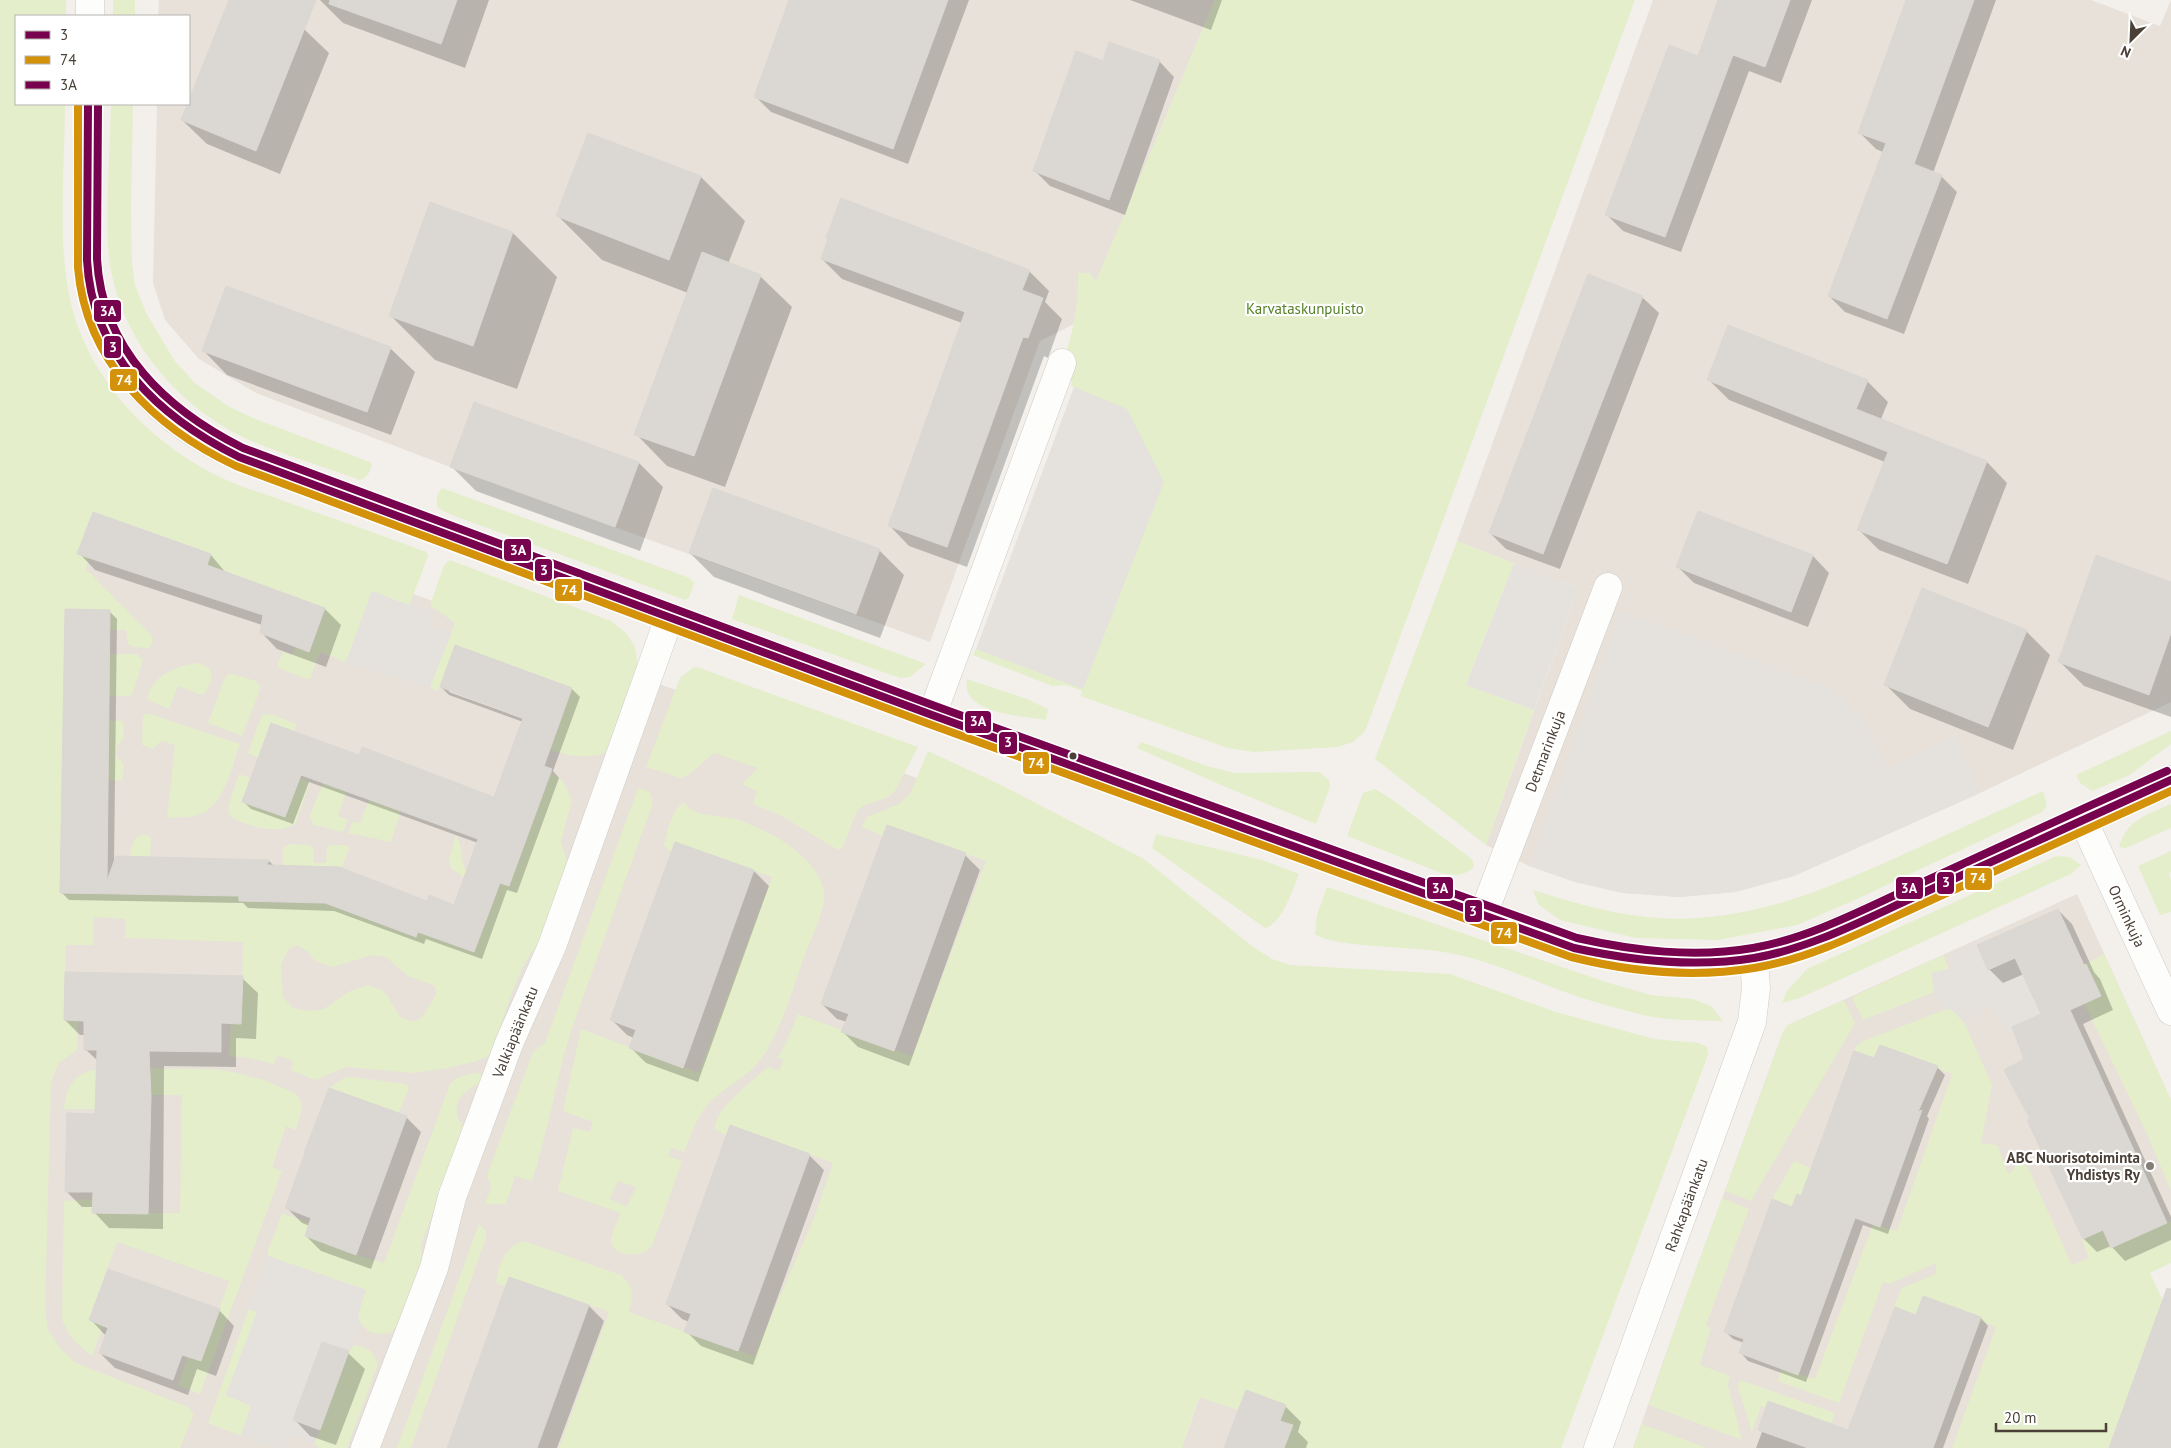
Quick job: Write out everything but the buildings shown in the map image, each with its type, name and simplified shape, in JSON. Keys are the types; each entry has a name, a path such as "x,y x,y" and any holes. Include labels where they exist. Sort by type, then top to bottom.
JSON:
{"street":[{"path":"90,0 90,15"},
{"path":"88,105 87,254 90,289 100,320 113,348 137,384 167,414 213,446 932,716 1574,948 1615,958 1657,963 1692,964 1754,958 1799,946 1845,928 2171,780"},
{"path":"932,716 1062,363"},
{"name":"Detmarinkuja","path":"1483,915 1608,586"},
{"name":"Valkiapäänkatu","path":"365,1448 434,1268 452,1197 510,1041 552,946 669,618"},
{"name":"Orminkuja","path":"2083,820 2171,1012"},
{"name":"Rahkapäänkatu","path":"1598,1448 1752,1022 1756,988 1754,958"}],"shaded area":[{"path":"159,0 1215,0 1080,321 1040,341 930,642 450,467 256,393 199,359 165,320 153,283 157,105 190,105 190,15 158,15"},
{"path":"1653,0 2091,0 2160,26 2171,0 2171,702 1980,793 1794,876 1735,892 1680,897 1623,893 1575,882 1529,866 1486,845 1578,588 1457,541"},
{"path":"1074,387 1127,409 1164,482 1083,689 976,649"},
{"path":"50,461 1037,822 949,1060 840,1140 778,1354 672,1448 17,1448"},
{"path":"1514,563 1578,588 1534,710 1466,685"},
{"path":"372,591 405,604 419,607 432,614 431,626 451,634 431,688 346,662"},
{"path":"1621,611 1831,689 1863,718 1888,768 1955,735 1980,793 1794,876 1735,892 1680,897 1623,893 1575,882 1529,866"},
{"path":"2077,894 2171,1100 2171,1251 2033,1314 1984,1448 1633,1448 1680,1313 1783,1032 1788,1025"},
{"path":"1977,945 1988,970 2014,958 2041,1013 2012,1027 2007,1032 1992,1007 1984,1009 1973,1018 1964,1022 1951,1009 1944,1010 1934,992 1932,973 1949,969 1954,963 1951,957"},
{"path":"268,1256 366,1290 358,1314 360,1323 352,1347 349,1351 322,1342 293,1419 320,1430 314,1444 290,1434 283,1448 274,1448 241,1436 251,1406 226,1395 257,1312 249,1309"},
{"path":"1247,1384 1299,1403 1300,1448 1182,1448 1200,1395"}],"green space":[{"path":"0,0 66,0 66,15 15,15 15,105 65,105 63,244 68,289 76,319 87,348 121,401 143,424 167,444 193,462 220,477 408,545 426,552 428,556 410,604 405,604 372,591 346,662 320,652 310,679 306,679 279,668 277,665 283,652 292,655 296,646 310,651 325,608 207,565 211,554 93,512 78,554 89,558 86,569 151,635 153,640 149,648 133,647 128,644 126,630 109,630 109,610 65,609 63,742 108,720 123,721 124,738 118,745 116,755 124,765 123,778 120,781 106,780 106,759 62,759 60,893 105,894 105,873 130,873 133,842 141,835 148,835 151,838 150,857 239,896 239,901 300,903 283,865 283,848 290,844 310,845 313,849 314,863 326,863 327,848 330,845 347,845 349,849 328,904 416,937 418,932 474,952 466,879 451,868 449,860 456,835 460,844 464,867 467,871 509,886 551,773 563,781 572,800 561,841 568,865 539,944 532,952 518,977 493,1048 488,1056 477,1061 414,1073 346,1067 315,1080 291,1070 293,1060 277,1056 274,1064 249,1058 229,1056 231,1024 241,1024 243,942 125,938 125,919 93,917 93,945 66,945 64,1020 78,1021 77,1050 59,1063 51,1082 45,1309 48,1330 60,1348 76,1363 188,1407 193,1413 193,1417 180,1448 0,1448","holes":["296,945 307,951 314,960 332,967 373,955 386,957 408,976 435,986 436,995 422,1017 418,1020 410,1021 400,1017 382,990 367,985 348,992 324,1009 308,1011 293,1008 283,997 281,965 288,950"]},
{"path":"113,0 135,0 135,15 113,15"},
{"name":"Karvataskunpuisto","path":"1215,0 1635,0 1365,731 1353,742 1338,747 1254,752 1228,748 1080,696 1082,691 1066,685 1052,686 973,655 976,649 1083,688 1074,387 1071,386 1072,382 1062,363 1070,341 1074,319 1078,273 1090,273 1096,281"},
{"path":"111,105 133,105 131,210 132,263 135,285 146,313 174,360 195,383 228,406 253,418 370,462 372,465 365,478 360,480 249,440 221,425 195,407 172,385 134,335 121,306 112,276 108,244"},
{"path":"442,488 690,578 694,583 689,598 685,600 452,515 437,506 437,495"},
{"path":"1457,541 1514,563 1466,685 1534,710 1486,845 1375,759"},
{"path":"450,560 611,621 627,634 635,647 639,672 610,752 583,757 560,753 542,746 541,725 557,730 572,688 456,645 438,690 435,691 431,688 455,623 430,605 444,565"},
{"path":"739,595 926,664 910,677 900,678 732,619"},
{"path":"109,654 137,654 143,660 133,693 129,696 108,696"},
{"path":"200,663 210,669 212,678 205,694 199,694 178,686 169,709 148,700 153,684 166,673 183,666"},
{"path":"694,667 918,747 895,791 888,797 863,806 857,811 843,846 838,850 780,815 753,804 757,791 742,784 758,768 714,753 690,774 681,778 646,767 680,678"},
{"path":"232,674 256,681 260,685 260,690 242,736 208,723 224,680 227,675"},
{"path":"967,679 1027,699 1048,709 1046,720 995,711 983,706 973,700 967,691"},
{"path":"145,714 150,714 240,744 222,793 201,814 189,817 167,818 175,745 161,741 153,749 142,745 143,717"},
{"path":"266,714 296,724 294,732 271,723 258,758 248,753 262,715"},
{"path":"2171,731 2171,744 2128,776 2092,791 2080,783 2076,775"},
{"path":"1141,742 1207,766 1235,773 1320,772 1329,780 1330,787 1316,824 1137,748"},
{"path":"928,751 999,784 1144,859 1252,946 1272,959 1290,965 1450,974 1556,1012 1654,1039 1699,1043 1707,1047 1708,1055 1561,1448 1284,1448 1293,1425 1280,1421 1286,1405 1246,1390 1238,1410 1199,1397 1182,1448 559,1448 609,1312 510,1277 506,1287 496,1283 504,1257 512,1247 524,1241 621,1275 629,1284 632,1292 629,1312 754,1356 814,1218 833,1163 730,1125 726,1136 715,1129 716,1121 727,1104 768,1067 779,1071 783,1060 777,1058 785,1045 798,1014 842,1030 842,1032 912,1056 986,861 887,826 883,836 862,827 867,817 899,804 910,794"},
{"path":"239,774 250,778 242,802 285,817 300,778 310,782 296,823 281,829 272,829 254,826 230,816 228,808"},
{"path":"323,783 346,792 338,816 348,820 343,832 314,825 309,817"},
{"path":"638,788 650,792 653,803 572,1028 532,1181 515,1176 506,1204 485,1204 491,1188 487,1175 533,1052 545,1043"},
{"path":"1375,789 1472,859 1474,867 1467,872 1459,874 1441,873 1347,836 1363,793"},
{"path":"2043,791 2047,806 2042,812 1857,899 1797,925 1718,940 1636,938 1560,920 1538,904 1533,890 1613,912 1654,918 1696,918 1750,911 1802,896 1852,877"},
{"path":"369,800 401,811 391,842 348,833 353,821 360,823"},
{"path":"684,802 702,814 742,821 784,842 810,864 817,873 822,883 824,900 818,922 786,1009 769,1046 762,1058 750,1071 716,1096 705,1107 684,1152 671,1148 668,1156 682,1161 653,1244 641,1254 624,1254 615,1249 611,1240 620,1213 558,1191 573,1128 590,1132 593,1122 563,1111 581,1029 699,1073 772,877 675,842 671,852 664,845 671,821 680,805","holes":["618,1181 636,1187 627,1207 610,1199"]},
{"path":"2171,804 2171,828 2126,848 2119,847 2127,830 2139,819"},
{"path":"1156,834 1262,860 1299,874 1282,913 1277,920 1265,928 1152,848"},
{"path":"2171,851 2171,872 2169,873 2171,880 2171,912 2160,915 2138,866"},
{"path":"2056,856 2070,857 2081,865 2071,874 1800,998 1782,1003 1787,991 1807,969"},
{"path":"1327,887 1609,983 1651,995 1693,999 1711,1006 1723,1021 1675,1020 1647,1016 1585,999 1493,965 1456,954 1337,942 1324,938 1315,934 1317,915"},
{"path":"2104,954 2171,1100 2171,1191 2148,1136 2084,1003 2101,996 2086,964"},
{"path":"1943,955 1949,969 1932,973 1934,992 1863,1020 1852,997"},
{"path":"1844,1000 1855,1023 1751,1201 1725,1191 1783,1032 1788,1025"},
{"path":"1951,1009 1964,1022 1992,1085 1981,1143 1997,1145 2009,1175 2023,1156 2072,1265 2089,1258 2082,1240 2103,1230 2111,1248 2171,1221 2171,1263 2150,1273 2163,1301 2109,1448 1952,1448 1996,1327 1980,1321 1981,1317 1923,1296 1916,1315 1894,1307 1902,1288 1936,1274 1936,1263 1889,1284 1883,1282 1839,1403 1778,1381 1781,1369 1815,1379 1873,1224 1897,1231 1952,1074 1937,1068 1938,1066 1880,1045 1874,1058 1854,1051 1861,1042"},
{"path":"104,1068 211,1069 228,1071 264,1080 295,1093 300,1099 302,1108 296,1130 286,1126 272,1167 282,1171 200,1394 178,1385 188,1357 201,1361 229,1281 117,1242 89,1320 103,1326 92,1356 73,1339 66,1329 62,1318 64,1201 93,1199 93,1213 180,1213 182,1095 96,1095 95,1109 64,1109 68,1091 75,1080 87,1072"},
{"path":"474,1073 480,1074 483,1078 481,1083 463,1094 458,1104 457,1115 464,1129 421,1245 423,1267 400,1323 390,1333 377,1334 368,1331 360,1323 358,1314 366,1290 268,1256 268,1251 282,1213 309,1223 305,1236 384,1263 450,1084 456,1078"},
{"path":"353,1077 405,1084 409,1087 399,1113 329,1088 344,1078"},
{"path":"1794,1161 1811,1168 1806,1183 1822,1204 1797,1194 1792,1207 1772,1199"},
{"path":"1722,1198 1749,1209 1706,1325 1711,1328 1700,1365 1730,1376 1728,1385 1742,1440 1649,1405"},
{"path":"479,1224 486,1231 486,1238 411,1448 397,1448"},
{"path":"249,1309 258,1312 226,1395 251,1406 241,1436 208,1423"},
{"path":"356,1345 372,1352 376,1359 377,1367 347,1448 318,1448 319,1446 314,1444 349,1351"},
{"path":"1740,1380 1835,1413 1823,1448 1823,1421 1769,1401 1766,1408 1761,1406 1752,1432 1738,1387"},
{"path":"1642,1424 1707,1448 1633,1448"}],"transit line":[{"name":"74","path":"78,105 78,268 84,302 95,333 110,362 130,388 178,432 206,450 236,466 929,724 1571,957 1639,970 1685,973 1708,973 1754,968 1799,957 1843,941 2171,791"},
{"name":"3","path":"88,105 87,260 92,294 102,325 116,354 135,379 157,402 182,423 210,441 239,457 932,715 1574,948 1641,960 1686,963 1754,958 1798,947 1840,931 2171,780"},
{"name":"3A","path":"98,105 97,259 102,292 111,322 125,349 143,373 165,395 215,433 243,448 935,706 1577,938 1643,950 1687,953 1731,951 1775,943 1817,930 1838,921 2167,771"}],"place":[{"name":"ABC Nuorisotoiminta Yhdistys Ry","path":"2150,1166"}]}
